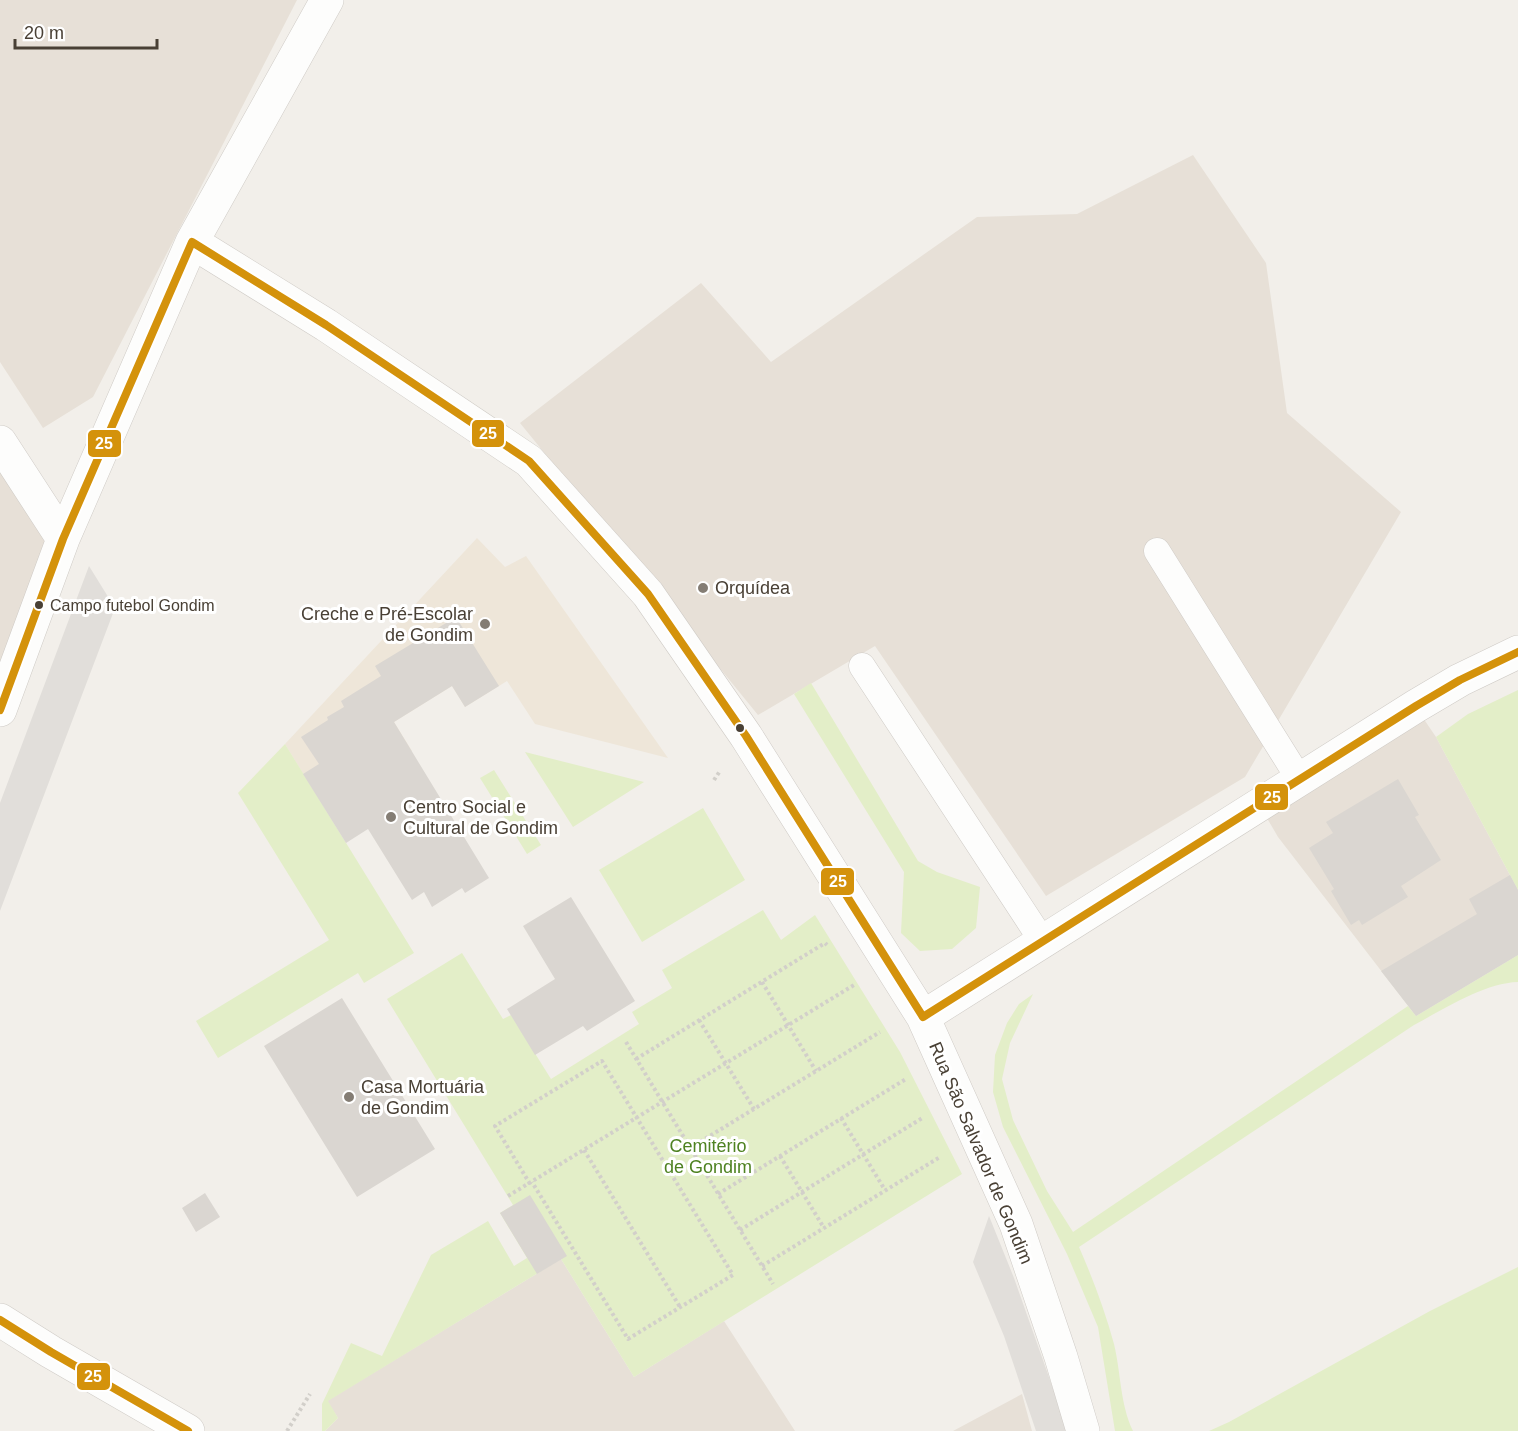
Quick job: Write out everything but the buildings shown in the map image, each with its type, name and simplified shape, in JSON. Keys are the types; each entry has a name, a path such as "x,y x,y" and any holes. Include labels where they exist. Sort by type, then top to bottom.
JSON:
{"street":[{"path":"0,710 63,539 192,242 327,0"},
{"name":"Rua São Salvador de Gondim","path":"192,242 326,325 529,462 648,594 746,736 923,1017 1016,1224 1061,1357 1083,1431"},
{"path":"0,442 63,539"},
{"path":"923,1017 1460,680 1518,652"},
{"path":"0,1320 188,1431"}],"lane":[{"path":"1157,551 1300,780"},
{"path":"862,666 1043,942"}],"path":[{"path":"636,1059 825,943"},
{"path":"762,982 816,1071"},
{"path":"508,1196 857,983"},
{"path":"699,1020 754,1109"},
{"path":"690,1148 880,1032"},
{"path":"626,1042 773,1284"},
{"path":"603,1061 637,1118 733,1275 628,1339 495,1126 603,1061"},
{"path":"718,1194 906,1079"},
{"path":"740,1230 925,1116"},
{"path":"841,1119 885,1190"},
{"path":"585,1150 680,1307"},
{"path":"762,1266 944,1154"},
{"path":"780,1156 824,1228"},
{"path":"287,1431 310,1394"}],"shaded area":[{"path":"0,0 297,0 93,397 43,428 0,362"},
{"path":"1193,155 1266,263 1287,413 1401,512 1245,777 1046,896 875,646 758,715 520,423 701,283 771,362 977,217 1077,214"},
{"path":"0,454 56,539 0,688"},
{"name":"Creche e Pré-Escolar de Gondim","path":"477,538 505,567 526,556 668,758 535,724 507,681 465,707 452,686 394,722 412,751 322,805 285,744"},
{"path":"89,566 115,608 0,911 0,803"},
{"path":"1419,712 1436,737 1518,890 1518,955 1416,1016 1278,837 1264,813"},
{"path":"989,1216 1014,1278 1068,1431 1036,1431 1004,1336 973,1262"},
{"path":"561,1259 634,1377 724,1321 795,1431 325,1431 338,1418 327,1401"},
{"path":"1022,1394 1032,1431 953,1431"}],"green space":[{"path":"811,683 918,861 937,872 980,887 976,928 952,949 920,951 901,933 904,872 794,694"},
{"path":"1518,690 1518,890 1436,737 1468,714"},
{"path":"285,744 414,953 364,983 358,973 218,1058 196,1021 329,940 238,793"},
{"path":"525,752 644,782 573,827"},
{"path":"494,770 541,845 527,854 480,778"},
{"path":"703,808 745,880 642,942 599,870"},
{"name":"Cemitério de Gondim","path":"763,910 781,940 815,915 900,1052 962,1174 634,1377 561,1259 328,1401 338,1418 325,1431 322,1431 322,1404 351,1343 382,1356 431,1255 488,1221 514,1266 527,1258 500,1213 513,1205 387,999 462,953 503,1019 511,1015 551,1079 639,1024 632,1012 672,988 662,970"},
{"path":"1518,955 1518,982 1505,983 1478,992 1414,1025 1079,1247 1110,1332 1126,1410 1133,1431 1115,1431 1098,1327 1067,1254 1003,1127 993,1092 995,1055 1007,1023 1019,1004 1033,994 1010,1043 1002,1079 1013,1120 1047,1191 1073,1232 1408,1006 1416,1016"},
{"path":"1518,1267 1518,1431 1209,1431 1430,1311"}],"transit line":[{"name":"25","path":"0,710 63,539 192,242 326,325 529,461 648,594 746,736 923,1017 1416,706 1460,680 1518,652"},
{"name":"25","path":"0,1320 188,1431"}],"place":[{"name":"Orquídea","path":"703,588"},
{"name":"Campo futebol Gondim","path":"39,605"},
{"name":"Creche e Pré-Escolar de Gondim","path":"485,624"},
{"name":"Centro Social e Cultural de Gondim","path":"391,817"},
{"name":"Casa Mortuária de Gondim","path":"349,1097"}]}
